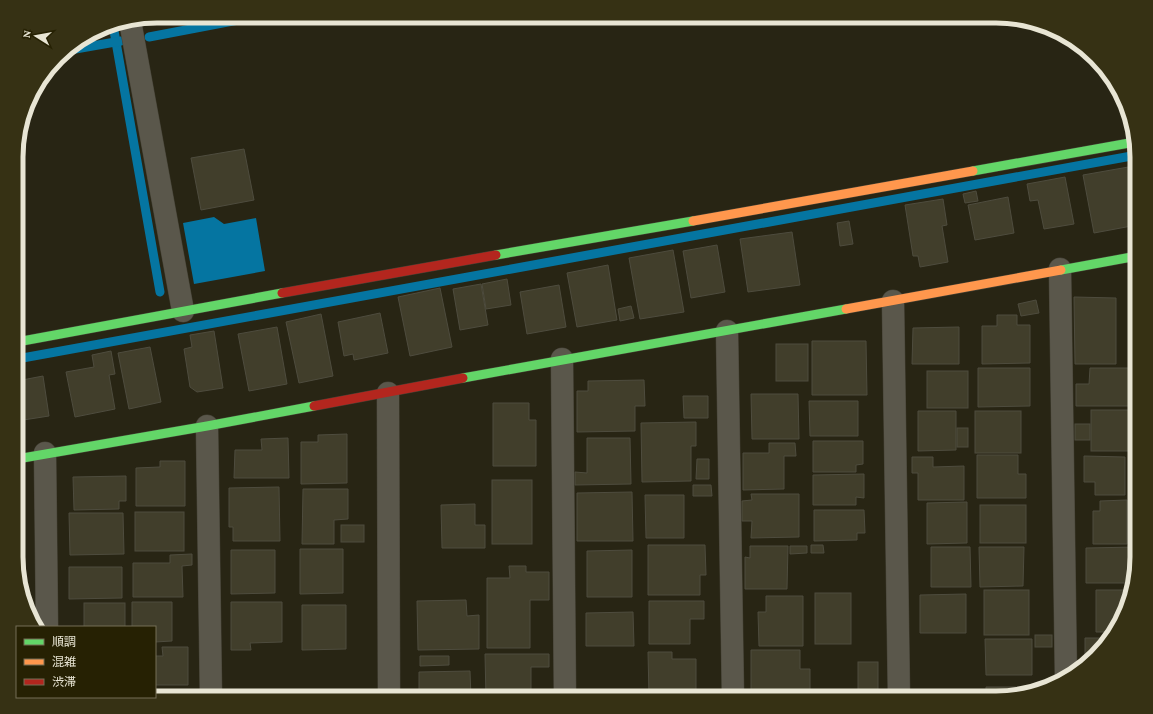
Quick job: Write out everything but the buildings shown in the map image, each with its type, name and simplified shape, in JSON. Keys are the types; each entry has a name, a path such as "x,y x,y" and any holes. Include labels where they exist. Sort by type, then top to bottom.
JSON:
{"street":[{"path":"131,26 184,311"},
{"path":"23,341 1129,143"},
{"path":"23,457 207,426 1130,257"},
{"path":"1060,269 1066,671"},
{"path":"893,301 899,691"},
{"path":"727,331 733,691"},
{"path":"562,360 566,691"},
{"path":"388,393 390,691"},
{"path":"207,426 211,691"},
{"path":"45,453 47,626"}],"water":[{"path":"214,217 224,224 256,218 265,271 194,284 183,223"}],"waterway":[{"path":"149,37 222,23"},
{"path":"114,30 160,292"},
{"path":"79,48 121,41"},
{"path":"23,358 1130,156"}],"traffic: fast":[{"path":"973,171 1129,143"},
{"path":"496,255 693,221"},
{"path":"1061,270 1130,257"},
{"path":"23,341 282,293"},
{"path":"463,378 846,309"},
{"path":"23,458 314,406"}],"traffic: slow":[{"path":"693,221 973,171"},
{"path":"846,309 1061,270"}],"traffic: jam":[{"path":"282,293 496,255"},
{"path":"314,406 463,378"}]}
